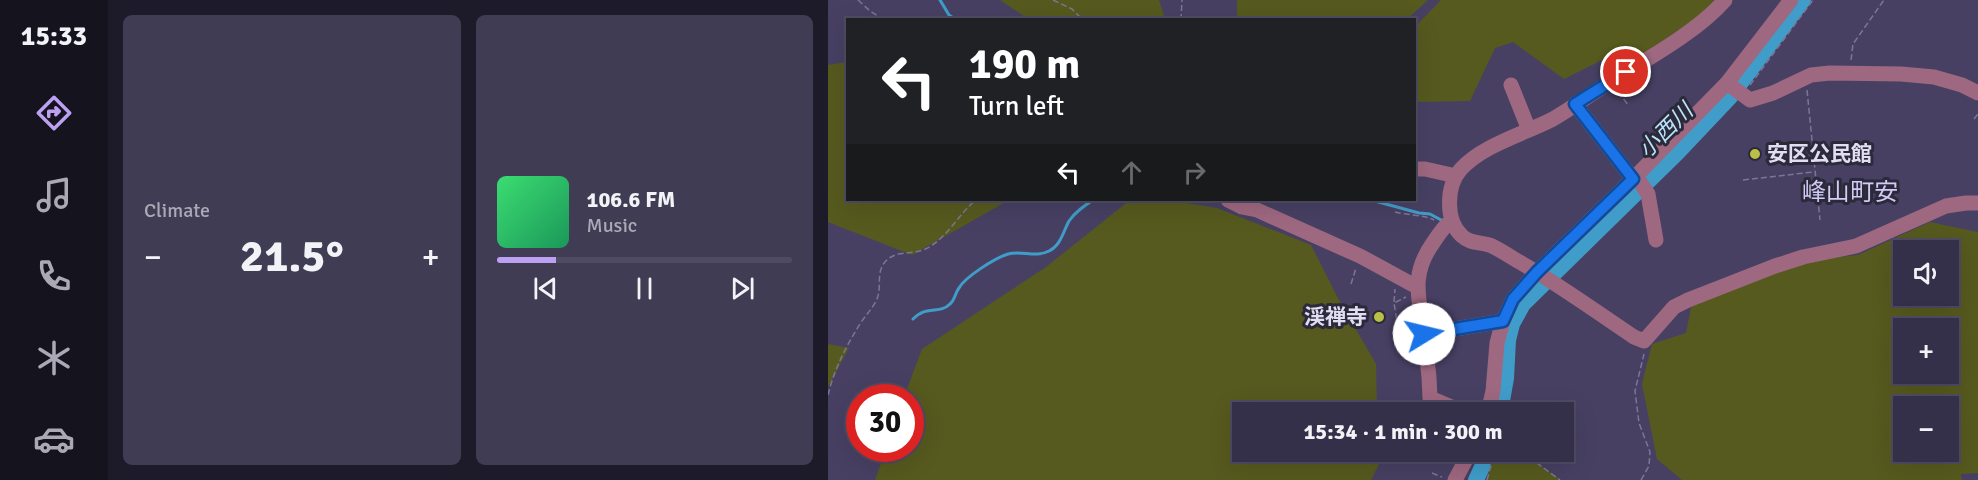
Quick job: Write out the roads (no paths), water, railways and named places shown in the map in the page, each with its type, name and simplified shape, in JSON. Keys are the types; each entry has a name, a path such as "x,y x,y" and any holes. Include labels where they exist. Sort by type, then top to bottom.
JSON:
{"street":[{"path":"1440,402 1430,398 1430,377 1417,287 1418,274 1422,260 1447,224 1450,197 1456,176 1461,168 1483,153 1553,119 1692,28 1725,0"},
{"path":"1490,402 1497,343 1503,321 1513,299 1537,272 1635,178 1727,83 1791,0"},
{"path":"1727,83 1750,100 1773,93 1811,75 1852,73 1934,77 1962,85 1978,93"},
{"path":"1511,85 1529,130"},
{"path":"1575,104 1648,194 1656,240"},
{"path":"1416,169 1456,176"},
{"path":"1230,201 1242,207 1257,210 1360,256 1417,287"},
{"path":"1447,224 1473,243 1489,245 1537,272 1634,337 1644,341 1674,307 1688,300 1775,266 1803,257 1856,246 1946,206 1966,202 1978,203"},
{"path":"1360,256 1363,264 1394,281"},
{"path":"1424,334 1503,321"},
{"path":"1455,480 1465,462"}],"waterway":[{"path":"940,0 953,18"},
{"name":"小西川","path":"1502,402 1506,378 1508,340 1512,324 1523,304 1678,152 1730,97 1803,0"},
{"path":"913,319 918,314 946,307 952,302 967,279 996,259 1013,253 1039,254 1049,251 1059,242 1071,218 1092,201"},
{"path":"1375,201 1430,214 1443,221"},
{"name":"小西川","path":"1476,480 1483,462"}],"place":[{"name":"安区公民館","path":"1755,154"},
{"name":"渓禅寺","path":"1379,317"}],"district":[{"name":"峰山町安","path":"1850,192"}]}
